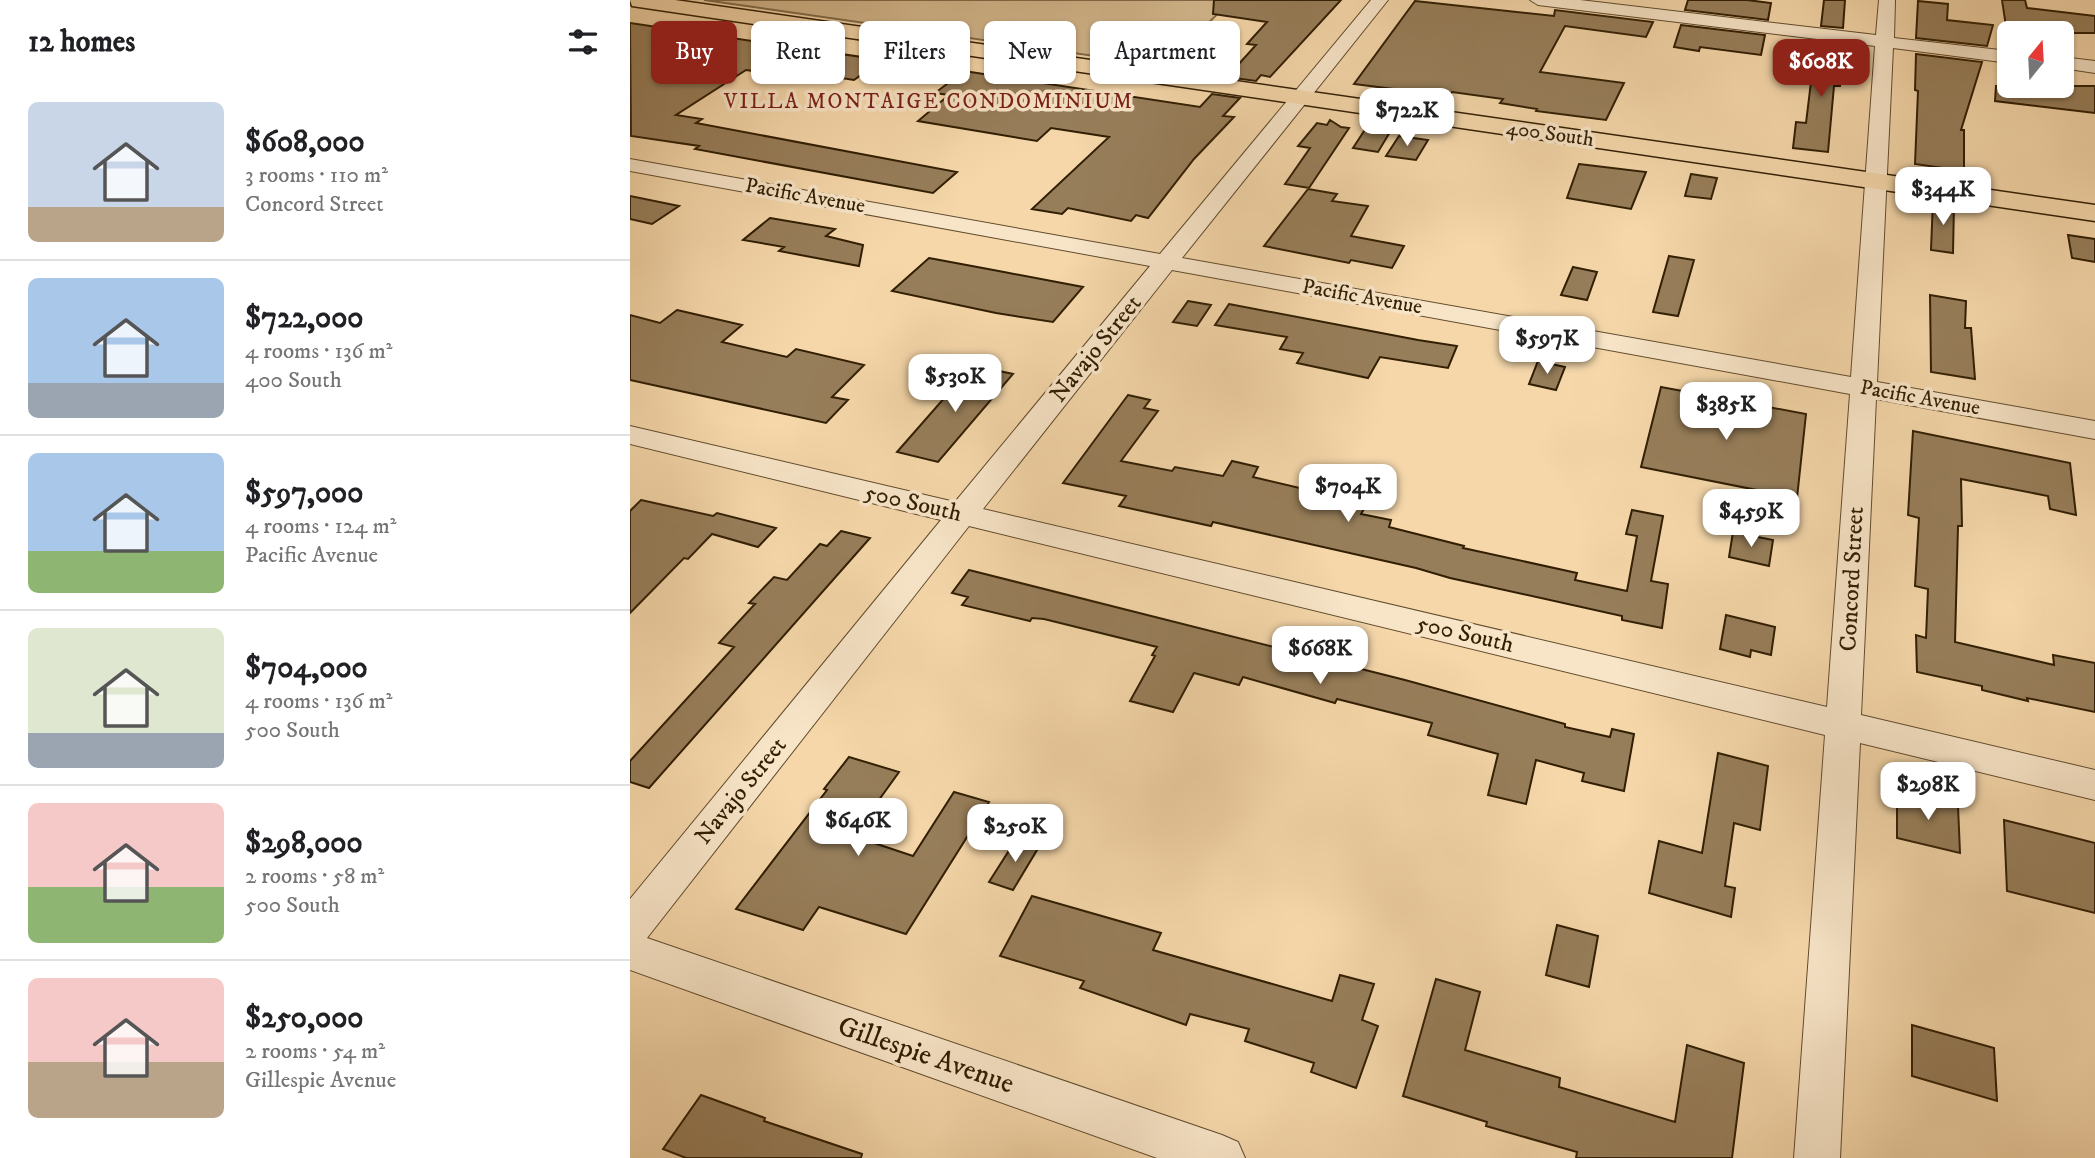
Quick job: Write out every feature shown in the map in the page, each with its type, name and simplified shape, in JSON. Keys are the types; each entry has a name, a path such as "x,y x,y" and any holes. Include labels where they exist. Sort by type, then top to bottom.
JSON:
{"main road":[{"name":"400 South","path":"632,0 2095,212"}],"street":[{"name":"Navajo Street","path":"630,929 962,514 1380,0"},
{"path":"1538,0 1997,56"},
{"name":"Concord Street","path":"1817,1158 1887,0"},
{"path":"2074,64 2095,67"},
{"name":"Pacific Avenue","path":"630,165 2095,430"},
{"name":"500 South","path":"630,435 2095,785"},
{"name":"Gillespie Avenue","path":"630,951 1222,1158"}],"shaded area":[{"path":"704,0 1232,0 1210,21 1090,21 1090,55 1076,53 1076,21 984,21 984,40 970,38 970,21 859,22"}],"building":[{"path":"1214,0 1341,0 1270,77 1261,75 1256,81 1240,79 1240,63 1256,45 1247,44 1267,22 1213,14"},
{"path":"1688,0 1747,0 1771,3 1768,20 1685,10"},
{"path":"1824,0 1845,0 1843,28 1821,26"},
{"path":"2002,0 2025,0 2027,8 2095,16 2095,33 2074,33 2074,21 2005,21"},
{"path":"1415,1 1554,16 1555,10 1653,22 1646,37 1565,26 1540,72 1624,83 1606,120 1536,111 1537,109 1500,103 1503,99 1452,92 1449,96 1354,84"},
{"path":"1918,1 1948,4 1947,20 1993,25 1987,46 1916,38"},
{"path":"630,23 651,26 651,84 724,84 676,115 702,119 696,123 957,172 933,193 695,149 699,146 631,136"},
{"path":"1681,25 1765,35 1761,55 1700,47 1699,51 1674,47"},
{"path":"737,39 751,41 751,71 746,70 737,76"},
{"path":"1819,42 1842,45 1843,52 1840,86 1834,86 1828,152 1793,148 1796,122 1806,123 1815,49 1819,49"},
{"path":"1916,54 1982,62 1961,130 1964,130 1964,171 1915,164 1918,91 1915,90"},
{"path":"845,55 859,57 859,76 854,80 845,79"},
{"path":"970,72 984,74 984,84 1049,84 1200,107 1212,94 1240,98 1223,116 1234,117 1194,159 1148,218 1136,215 1131,221 1068,208 1062,214 1032,209 1109,137 1051,128 1037,141 918,121 949,95 935,93 947,84 970,84"},
{"path":"1996,86 1997,98 2074,98 2074,86 2095,86 2095,113 1995,101"},
{"path":"1330,120 1341,127 1349,128 1309,188 1285,184 1310,148 1298,146 1317,123 1327,125"},
{"path":"1366,128 1390,132 1378,152 1353,148"},
{"path":"1399,136 1428,140 1416,160 1386,156"},
{"path":"1579,164 1646,172 1631,209 1567,198"},
{"path":"1691,174 1717,178 1711,199 1685,196"},
{"path":"1308,189 1337,194 1332,201 1368,206 1351,236 1404,246 1392,268 1351,260 1349,263 1264,246"},
{"path":"630,196 679,206 652,224 630,219"},
{"path":"1933,200 1954,203 1953,253 1931,250"},
{"path":"770,218 835,229 826,236 863,245 859,266 779,251 784,247 743,240"},
{"path":"2068,235 2095,239 2095,262 2072,258"},
{"path":"1669,256 1694,260 1678,316 1653,312"},
{"path":"929,258 1083,287 1053,322 892,291"},
{"path":"1573,267 1597,272 1587,300 1561,295"},
{"path":"1930,295 1966,301 1965,328 1971,328 1975,379 1931,372"},
{"path":"1188,301 1211,305 1197,326 1173,322"},
{"path":"1229,304 1457,346 1448,368 1380,357 1368,378 1297,363 1303,353 1280,349 1287,337 1215,325"},
{"path":"677,310 742,325 722,342 787,357 796,349 864,365 832,397 848,400 826,423 630,380 630,315 660,323"},
{"path":"1538,361 1565,367 1556,390 1529,384"},
{"path":"980,367 1013,374 938,462 897,452 967,372 974,373"},
{"path":"1661,387 1806,414 1797,498 1641,467"},
{"path":"1128,395 1150,400 1144,408 1158,411 1121,461 1172,471 1175,467 1223,476 1232,461 1258,467 1253,477 1367,504 1361,514 1391,520 1389,527 1464,546 1463,548 1577,573 1575,580 1627,591 1637,536 1626,534 1632,510 1663,516 1651,581 1668,584 1662,628 1622,620 1622,616 1213,522 1211,526 1119,506 1126,496 1063,483"},
{"path":"1913,431 2070,463 2076,515 2050,509 2048,496 1961,479 1962,526 1958,526 1955,642 2054,665 2053,655 2095,663 2095,712 2027,698 2028,701 1982,690 1982,686 1917,672 1916,635 1926,638 1928,589 1915,586 1919,518 1908,515"},
{"path":"641,500 713,516 717,513 776,528 758,547 712,534 688,559 684,558 630,613 630,511"},
{"path":"841,531 870,538 649,788 630,782 630,761 734,647 719,643 755,604 749,603 774,577 787,580 820,544 827,546"},
{"path":"1733,532 1773,540 1769,566 1729,557"},
{"path":"969,570 1405,680 1565,724 1565,727 1610,737 1612,729 1634,734 1624,791 1582,781 1584,773 1536,760 1526,804 1488,795 1498,754 1428,735 1432,723 1337,699 1335,703 1243,677 1239,685 1194,673 1173,712 1130,701 1155,656 1152,655 1157,647 1044,619 1032,618 1030,621 962,605 968,597 952,593"},
{"path":"1726,615 1775,627 1771,655 1751,650 1750,657 1720,649"},
{"path":"1718,753 1768,766 1760,830 1734,823 1725,886 1735,888 1731,917 1649,893 1659,841 1702,853"},
{"path":"849,757 899,772 853,836 913,856 954,792 989,802 906,934 819,907 803,930 736,909 827,790 824,789"},
{"path":"1897,792 1958,806 1960,853 1897,838"},
{"path":"2004,820 2095,843 2095,913 2007,891"},
{"path":"1017,838 1040,845 1013,890 989,882"},
{"path":"1032,896 1161,933 1153,950 1332,1001 1340,975 1374,984 1362,1020 1378,1026 1356,1088 1311,1072 1314,1063 1245,1041 1249,1029 1190,1014 1186,1025 1080,988 1084,981 1000,956"},
{"path":"1557,925 1598,936 1589,987 1546,975"},
{"path":"1436,979 1480,992 1465,1050 1560,1078 1559,1087 1675,1122 1687,1045 1744,1063 1732,1158 1576,1158 1577,1152 1486,1126 1487,1122 1403,1096"},
{"path":"1912,1025 1994,1048 1997,1101 1912,1076"},
{"path":"701,1095 765,1118 764,1121 862,1154 861,1158 686,1158 663,1149"}],"district":[{"name":"VILLA MONTAIGE CONDOMINIUM","path":"929,102"}]}
